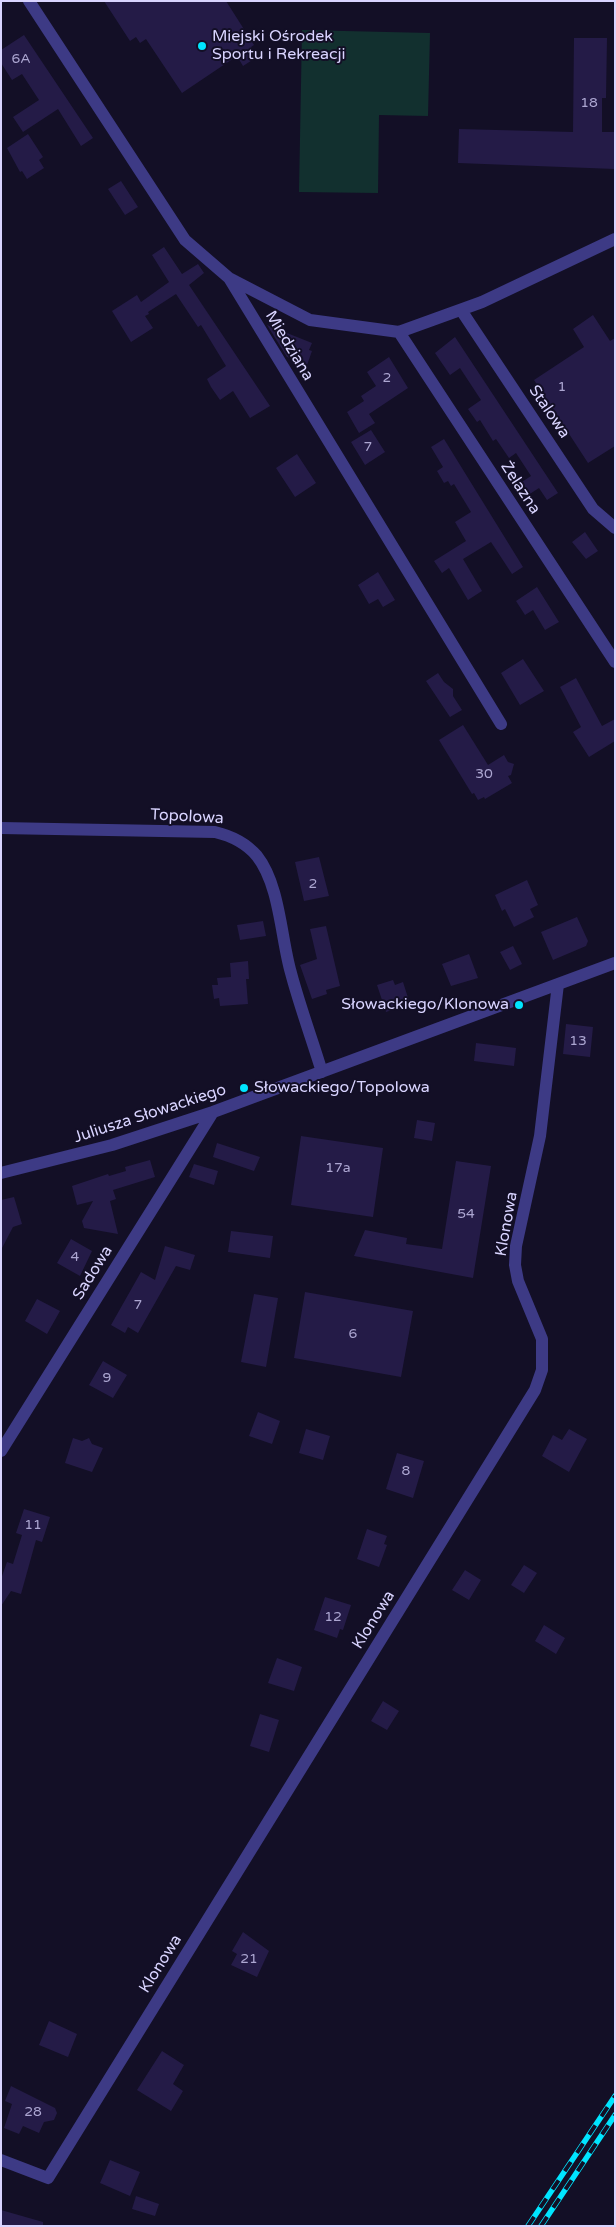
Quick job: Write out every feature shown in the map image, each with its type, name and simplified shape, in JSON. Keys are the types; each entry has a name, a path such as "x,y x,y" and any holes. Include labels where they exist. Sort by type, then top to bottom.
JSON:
{"street":[{"name":"Miedziana","path":"29,1 185,240 229,278 501,724"},
{"path":"229,278 310,320 399,332 505,292 615,239"},
{"name":"Stalowa","path":"461,310 593,509 615,528"},
{"name":"Żelazna","path":"399,332 615,662"},
{"path":"1,817 5,828"},
{"name":"Topolowa","path":"5,828 215,832 229,835 249,847 258,858 271,884 291,973 322,1072"},
{"name":"Juliusza Słowackiego","path":"1,1174 112,1145 213,1112 615,963"},
{"name":"Klonowa","path":"1,2160 48,2178 535,1390 542,1370 542,1339 518,1281 515,1266 516,1246 540,1136 558,984"},
{"name":"Sadowa","path":"1,1451 213,1112"}],"green space":[{"path":"302,30 430,33 428,116 379,115 378,193 299,192"}],"building":[{"name":"Miejski Ośrodek Sportu i Rekreacji","path":"104,1 226,1 254,45 251,47 257,57 243,66 237,56 182,93 146,39 140,43 136,37 130,41"},
{"path":"24,35 93,138 81,146 58,109 23,132 13,117 39,100 22,74 12,80 1,63 1,50"},
{"path":"574,38 607,38 606,98 602,98 602,132 615,132 615,169 458,163 459,129 573,132"},
{"path":"28,134 43,157 39,160 44,168 27,179 22,171 20,172 7,148"},
{"path":"121,181 138,207 125,215 108,189"},
{"path":"164,247 182,274 198,264 204,273 189,285 270,406 250,418 233,391 220,400 211,387 207,379 226,366 201,325 198,327 176,294 148,312 149,314 145,316 153,328 131,342 112,311 137,295 141,302 169,282 152,255"},
{"path":"593,315 610,341 615,338 615,446 588,463 534,380 584,347 573,329"},
{"path":"267,325 312,343 309,350 312,351 307,365 287,357"},
{"path":"455,337 558,493 547,500 539,488 522,499 514,487 531,476 516,453 509,458 496,439 493,441 480,420 477,422 468,409 481,400 460,368 450,375 435,353"},
{"path":"389,357 408,388 369,414 375,423 359,433 347,412 364,401 361,396 376,386 367,372"},
{"path":"371,430 385,452 365,465 351,442"},
{"path":"444,439 523,567 512,574 491,542 463,559 482,591 468,600 449,568 442,573 434,561 466,541 455,522 471,512 454,484 451,486 448,481 444,483 437,471 443,467 431,447"},
{"path":"297,454 316,483 295,497 276,468"},
{"path":"585,532 598,551 586,559 572,542"},
{"path":"378,572 395,600 383,607 378,599 369,604 358,585"},
{"path":"537,587 559,622 545,630 533,610 525,615 516,601"},
{"path":"523,659 544,691 520,705 501,673"},
{"path":"438,673 444,682 453,689 453,696 462,710 450,717 426,681"},
{"path":"576,678 602,726 615,719 615,741 589,757 573,732 581,727 560,687"},
{"path":"463,725 488,765 504,755 508,762 514,764 511,775 508,776 512,783 485,799 484,797 478,800 474,793 472,794 439,740"},
{"path":"319,857 329,896 304,901 295,862"},
{"path":"527,880 538,905 530,909 534,917 514,927 505,909 502,911 495,895"},
{"path":"577,917 588,941 586,946 553,960 541,932"},
{"path":"263,921 266,936 240,940 237,925"},
{"path":"326,926 340,986 326,990 327,994 312,999 300,965 317,959 310,929"},
{"path":"513,946 522,964 510,970 500,952"},
{"path":"469,954 478,978 451,986 442,964"},
{"path":"248,961 249,979 246,979 248,1004 220,1006 219,998 214,999 212,985 218,985 217,978 231,977 230,963"},
{"path":"393,980 395,985 403,982 410,1004 386,1012 377,985"},
{"path":"566,1024 593,1027 590,1057 563,1054"},
{"path":"476,1043 516,1048 514,1066 474,1061"},
{"path":"417,1120 435,1123 432,1141 414,1138"},
{"path":"301,1136 383,1148 373,1217 291,1205"},
{"path":"217,1143 260,1157 254,1171 213,1157"},
{"path":"150,1160 155,1177 113,1190 116,1199 110,1201 118,1234 84,1228 82,1221 93,1201 77,1205 72,1186 108,1174 109,1176 126,1171 125,1167"},
{"path":"456,1161 491,1166 473,1278 354,1256 365,1230 407,1238 406,1244 442,1249"},
{"path":"194,1164 218,1171 214,1185 189,1177"},
{"path":"14,1197 22,1224 13,1227 1,1250 1,1200"},
{"path":"231,1231 273,1236 270,1258 228,1252"},
{"path":"71,1239 92,1251 80,1276 57,1263"},
{"path":"165,1246 195,1255 190,1270 176,1266 138,1333 128,1327 125,1333 111,1325 141,1272 155,1280"},
{"path":"305,1292 413,1311 401,1377 294,1358"},
{"path":"254,1294 278,1298 266,1367 241,1362"},
{"path":"37,1299 60,1311 47,1334 25,1321"},
{"path":"103,1361 127,1375 113,1398 89,1385"},
{"path":"258,1412 280,1421 272,1444 249,1436"},
{"path":"306,1429 330,1436 323,1460 299,1453"},
{"path":"569,1429 587,1439 569,1472 542,1456 553,1435 562,1440"},
{"path":"73,1438 82,1441 89,1438 92,1444 103,1448 92,1472 65,1463"},
{"path":"397,1453 424,1461 413,1498 386,1489"},
{"path":"24,1509 50,1517 42,1542 36,1540 21,1594 11,1591 1,1606 1,1579 7,1562 13,1564 22,1535 16,1533"},
{"path":"367,1529 387,1536 384,1544 387,1545 379,1567 357,1559"},
{"path":"524,1565 537,1573 524,1593 511,1585"},
{"path":"465,1570 481,1580 469,1600 452,1590"},
{"path":"325,1597 351,1605 343,1630 340,1629 337,1638 314,1630"},
{"path":"544,1625 565,1638 556,1654 535,1641"},
{"path":"277,1658 302,1667 294,1691 268,1683"},
{"path":"383,1701 399,1711 387,1730 371,1721"},
{"path":"260,1714 279,1720 269,1752 250,1746"},
{"path":"243,1932 269,1951 257,1977 231,1965 237,1954 232,1951"},
{"path":"49,2021 77,2034 68,2057 39,2045"},
{"path":"162,2051 184,2065 173,2084 183,2091 171,2111 137,2090"},
{"path":"11,2086 55,2108 57,2113 54,2120 44,2122 39,2133 23,2126 19,2134 4,2128 12,2104 5,2101"},
{"path":"110,2160 140,2172 130,2196 100,2183"},
{"path":"136,2196 159,2204 155,2216 132,2209"},
{"path":"1,2210 43,2222 43,2226 1,2226"}],"railway":[{"path":"528,2226 615,2096"},
{"path":"541,2226 615,2115"}],"place":[{"name":"Miejski Ośrodek Sportu i Rekreacji","path":"202,46"},
{"name":"Słowackiego/Klonowa","path":"519,1005"},
{"name":"Słowackiego/Topolowa","path":"244,1088"}]}
